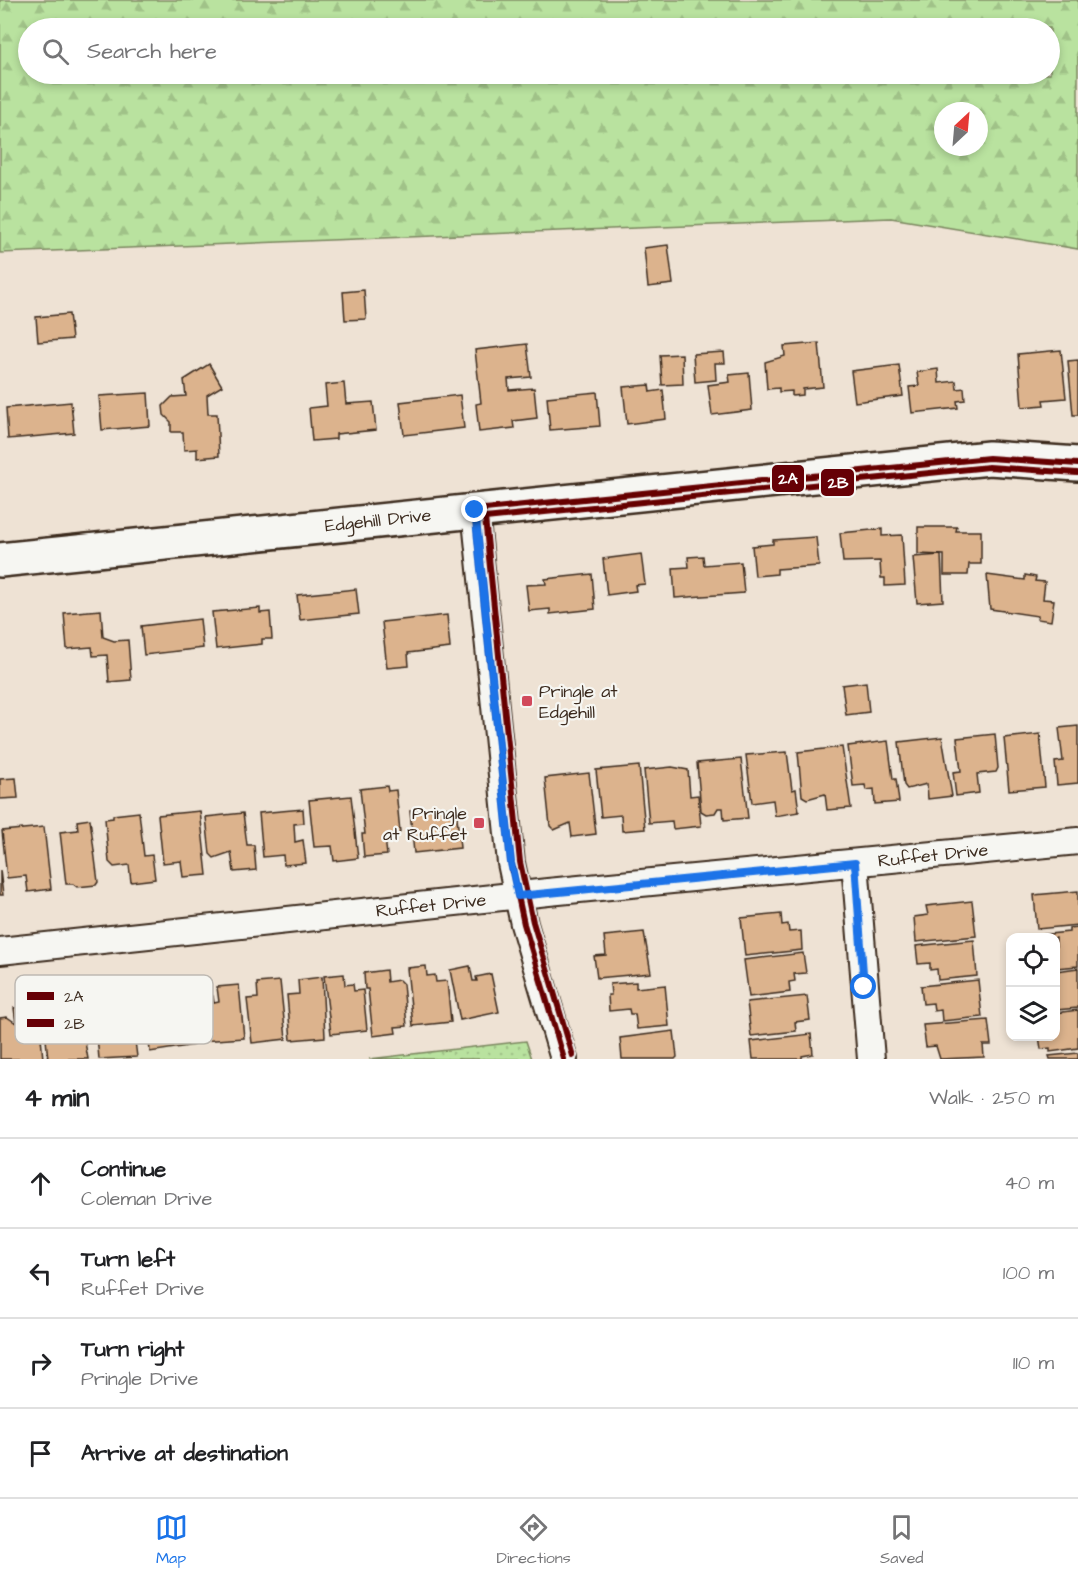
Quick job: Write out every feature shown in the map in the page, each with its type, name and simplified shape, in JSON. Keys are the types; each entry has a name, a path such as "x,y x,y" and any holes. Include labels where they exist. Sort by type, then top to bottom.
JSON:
{"street":[{"name":"Edgehill Drive","path":"0,560 989,458 1078,464"},
{"path":"475,510 511,863 518,896 564,1059"},
{"name":"Ruffet Drive","path":"0,951 518,896 1078,841"},
{"path":"855,863 871,1059"}],"green space":[{"path":"0,0 1078,0 1078,249 891,218 0,253"},
{"path":"526,1041 532,1059 369,1059"}],"building":[{"path":"668,245 673,284 648,287 644,248"},
{"path":"364,290 366,319 345,320 343,292"},
{"path":"69,314 72,339 38,342 36,317"},
{"path":"819,343 823,387 803,389 803,395 792,396 792,391 779,392 779,388 767,389 765,362 785,356 784,346"},
{"path":"527,344 531,377 508,379 509,390 534,388 537,418 513,421 514,428 479,432 476,404 481,403 475,350"},
{"path":"1061,350 1066,398 1043,400 1044,405 1022,407 1018,354"},
{"path":"724,352 725,363 715,363 716,380 695,382 693,354"},
{"path":"682,354 683,384 662,385 660,355"},
{"path":"1078,360 1078,415 1073,415 1068,361"},
{"path":"209,364 222,386 207,395 208,414 217,414 219,456 197,458 197,449 184,450 183,432 171,432 171,422 164,415 163,406 172,397 186,396 184,380"},
{"path":"899,365 903,396 855,402 851,371"},
{"path":"938,369 939,383 956,381 957,389 964,388 965,400 957,401 958,408 912,413 909,387 919,386 917,372"},
{"path":"749,373 752,410 712,415 708,385 730,382 729,375"},
{"path":"344,383 346,404 373,402 376,430 336,434 336,439 312,441 309,408 327,406 325,385"},
{"path":"649,385 650,392 663,390 666,419 627,424 623,387"},
{"path":"597,392 600,426 550,430 547,397"},
{"path":"148,393 150,426 102,430 99,396"},
{"path":"460,395 464,428 404,435 400,402"},
{"path":"71,402 74,433 8,439 6,408"},
{"path":"918,527 957,527 956,531 981,531 981,564 969,564 968,575 944,575 944,555 918,554"},
{"path":"882,529 882,536 902,535 905,585 885,586 885,578 881,578 880,561 843,562 840,533"},
{"path":"816,537 819,566 777,569 777,574 755,576 752,546 773,544 773,540"},
{"path":"641,554 645,584 635,585 636,591 607,595 603,559"},
{"path":"941,555 943,601 917,603 913,557"},
{"path":"703,556 704,565 741,562 744,593 675,598 673,568 689,567 688,557"},
{"path":"592,574 595,609 550,614 550,609 529,611 526,585 546,584 545,579"},
{"path":"987,575 1025,580 1025,575 1036,577 1035,581 1045,582 1043,599 1054,600 1051,621 1037,619 1038,616 990,609"},
{"path":"356,589 359,614 300,620 297,595"},
{"path":"260,608 260,613 270,612 272,639 262,639 262,644 216,649 212,612"},
{"path":"101,610 103,637 114,641 128,640 131,680 109,682 107,655 93,656 92,647 67,649 64,613"},
{"path":"447,615 450,648 408,653 409,666 387,668 382,622"},
{"path":"200,619 203,648 144,655 141,626"},
{"path":"866,682 869,712 846,715 842,685"},
{"path":"1078,726 1078,783 1057,785 1055,762 1063,761 1059,728"},
{"path":"995,734 998,768 996,772 977,774 979,793 956,796 953,772 961,771 957,738"},
{"path":"1040,734 1045,787 1009,790 1004,738"},
{"path":"942,737 952,796 928,799 927,784 907,789 904,785 899,742"},
{"path":"888,741 893,779 896,779 899,802 875,804 874,789 866,790 865,785 853,786 848,746"},
{"path":"842,747 851,808 827,810 825,794 807,799 802,796 798,752"},
{"path":"787,752 792,790 796,789 799,812 775,816 773,800 752,803 746,755"},
{"path":"741,759 748,818 724,820 723,808 718,808 715,813 706,814 701,811 697,763"},
{"path":"639,766 645,829 622,831 621,815 601,817 596,770"},
{"path":"672,767 688,770 690,796 698,795 701,826 673,829 672,821 649,823 644,770"},
{"path":"589,773 596,834 572,837 570,823 554,830 550,826 545,778"},
{"path":"16,778 18,798 0,799 0,779"},
{"path":"387,786 388,791 396,790 400,832 396,837 385,838 387,855 364,857 362,834 365,834 360,789"},
{"path":"351,796 358,858 334,861 332,846 314,847 309,800"},
{"path":"456,807 460,848 414,853 410,811"},
{"path":"303,809 304,823 294,824 295,842 303,840 306,863 284,865 283,855 263,857 259,813"},
{"path":"200,811 207,875 183,877 181,861 163,863 158,815"},
{"path":"139,812 144,856 152,855 155,879 131,882 129,865 114,867 109,862 105,819 113,818 113,815"},
{"path":"243,813 247,845 254,845 256,870 234,872 231,852 214,858 210,854 206,817"},
{"path":"90,819 98,882 96,885 77,887 73,884 66,884 60,832 78,830 77,821"},
{"path":"44,827 51,889 28,892 26,876 7,878 2,831"},
{"path":"0,870 3,895 0,895"},
{"path":"1078,891 1078,925 1037,929 1034,895"},
{"path":"972,901 976,936 916,942 914,917 928,915 926,906"},
{"path":"781,914 782,925 788,924 789,932 801,931 802,950 745,956 741,918"},
{"path":"1078,927 1078,966 1060,968 1059,933 1069,932 1069,928"},
{"path":"644,932 651,973 597,978 594,956 606,955 604,936"},
{"path":"974,940 977,976 938,980 937,969 930,970 930,963 918,964 916,946"},
{"path":"803,953 806,973 794,974 795,981 789,982 790,992 749,997 744,960"},
{"path":"426,966 427,976 435,975 436,982 447,981 451,1022 413,1026 407,968"},
{"path":"470,966 473,981 477,981 476,977 491,974 499,1012 460,1020 450,970"},
{"path":"1078,968 1078,1008 1060,1010 1060,970"},
{"path":"386,970 387,982 399,980 403,984 407,1026 395,1027 396,1033 373,1036 364,973"},
{"path":"344,974 345,985 353,984 354,991 363,990 367,1030 331,1034 324,976"},
{"path":"322,977 325,1037 291,1040 287,995 299,994 298,980"},
{"path":"978,980 982,1017 942,1021 941,1010 934,1011 933,1003 923,1004 921,986"},
{"path":"280,981 286,1039 252,1043 247,999 258,998 257,983"},
{"path":"636,982 636,988 665,985 669,1026 637,1029 635,1014 630,1014 629,1009 609,1011 610,984"},
{"path":"239,985 244,1038 213,1040 213,996 214,1003 219,1002 217,987"},
{"path":"807,996 810,1020 795,1022 796,1031 751,1036 747,1002"},
{"path":"1078,1010 1078,1048 1050,1052 1050,1048 1041,1049 1040,1041 1060,1041 1060,1012"},
{"path":"7,1017 15,1022 15,1044 42,1044 43,1059 0,1059 0,1018"},
{"path":"988,1020 991,1045 983,1045 984,1057 940,1059 936,1046 926,1047 923,1025"},
{"path":"674,1031 677,1057 675,1059 622,1059 620,1038"},
{"path":"811,1034 813,1054 802,1056 802,1059 753,1059 751,1041"},
{"path":"46,1044 85,1044 88,1059 48,1059"},
{"path":"98,1044 135,1044 137,1057 99,1059"},
{"path":"149,1044 194,1044 194,1045 150,1052"},
{"path":"1078,1053 1078,1059 1050,1059 1049,1056"}],"transit line":[{"name":"2A","path":"564,1059 524,924 511,863 475,510 989,458 1078,464"},
{"name":"2B","path":"573,1056 533,922 520,862 485,518 989,467 1077,473"}],"place":[{"name":"Pringle at Edgehill","path":"527,701"},
{"name":"Pringle at Ruffet","path":"479,823"}],"route":[{"path":"475,510 511,863 518,896 855,863 864,987"}]}
